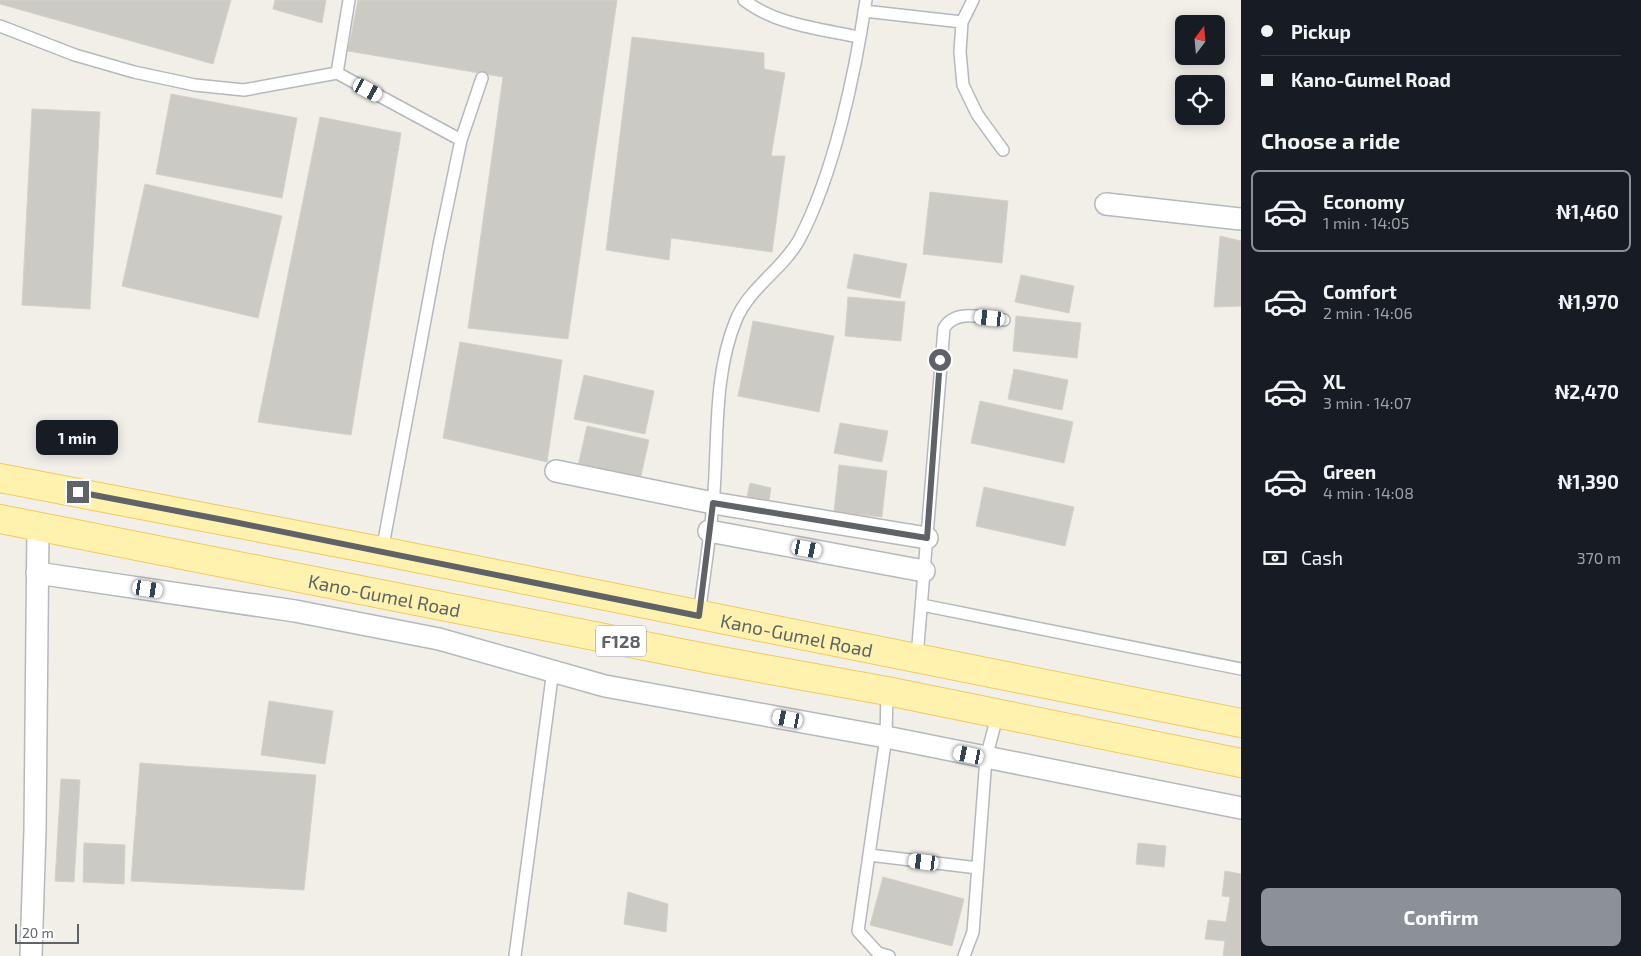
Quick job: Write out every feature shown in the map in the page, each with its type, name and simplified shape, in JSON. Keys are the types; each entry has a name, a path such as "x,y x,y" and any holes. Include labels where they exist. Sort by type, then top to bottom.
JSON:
{"main road":[{"name":"Kano-Gumel Road","path":"0,478 382,551 732,623 917,657 1241,723"},
{"name":"Kano-Gumel Road","path":"0,519 888,691 1241,763"},
{"path":"721,660 732,623"}],"street":[{"path":"1106,204 1241,219"},
{"path":"556,472 713,503 927,538"},
{"path":"31,956 35,830 38,526"},
{"path":"709,531 924,571"},
{"path":"37,573 295,611 439,639 605,686 886,737 1241,808"}],"lane":[{"path":"337,73 349,0"},
{"path":"744,0 753,7 785,21 859,37"},
{"path":"973,0 962,22 960,52 963,85 977,114 1003,150"},
{"path":"699,616 713,503 720,383 729,342 736,319 748,299 798,241 814,207 840,128 865,5 962,22"},
{"path":"0,26 75,55 134,72 195,85 244,90 337,73 461,140"},
{"path":"382,551 439,244 461,140 482,78"},
{"path":"917,657 944,328 949,320 960,315 1004,320"},
{"path":"922,605 1241,669"},
{"path":"515,956 553,670"},
{"path":"888,691 886,737 858,931 878,953 889,956"},
{"path":"964,956 974,932 986,758 998,713"},
{"path":"869,855 978,868"}],"building":[{"path":"0,0 231,0 213,64 0,4"},
{"path":"275,0 326,0 322,23 273,9"},
{"path":"358,0 617,0 568,339 468,328 503,77 348,51"},
{"path":"632,37 764,53 764,69 785,73 771,156 785,156 772,252 671,238 669,260 606,250"},
{"path":"171,94 297,118 282,198 156,174"},
{"path":"32,109 100,112 90,309 22,305"},
{"path":"320,117 401,133 351,435 258,422"},
{"path":"145,184 282,216 258,318 122,286"},
{"path":"930,192 1008,201 1002,263 923,254"},
{"path":"1220,236 1241,241 1241,306 1214,307"},
{"path":"854,254 907,264 900,298 847,288"},
{"path":"1021,275 1074,286 1069,313 1015,302"},
{"path":"848,297 905,302 901,341 845,336"},
{"path":"1016,316 1081,323 1077,358 1013,351"},
{"path":"753,321 834,336 819,412 738,396"},
{"path":"460,342 562,360 547,462 443,438"},
{"path":"1014,369 1068,380 1062,410 1008,399"},
{"path":"584,375 654,391 645,434 574,419"},
{"path":"980,401 1073,422 1064,463 971,443"},
{"path":"840,423 888,431 882,462 834,453"},
{"path":"587,426 649,440 640,480 578,466"},
{"path":"839,465 887,471 882,517 834,512"},
{"path":"750,483 771,488 768,506 746,502"},
{"path":"984,487 1074,507 1065,546 976,526"},
{"path":"269,701 333,711 325,764 261,755"},
{"path":"140,763 316,775 304,890 131,881"},
{"path":"61,779 80,780 74,882 55,881"},
{"path":"84,843 125,845 124,884 83,882"},
{"path":"1138,843 1166,846 1164,867 1136,864"},
{"path":"1225,871 1241,874 1241,956 1223,956 1225,941 1205,939 1208,920 1226,922 1230,897 1222,896"},
{"path":"883,877 964,899 952,946 870,925"},
{"path":"628,892 668,904 666,932 624,924"}],"route":[{"path":"78,492 699,616 713,503 927,538 940,360"}]}
